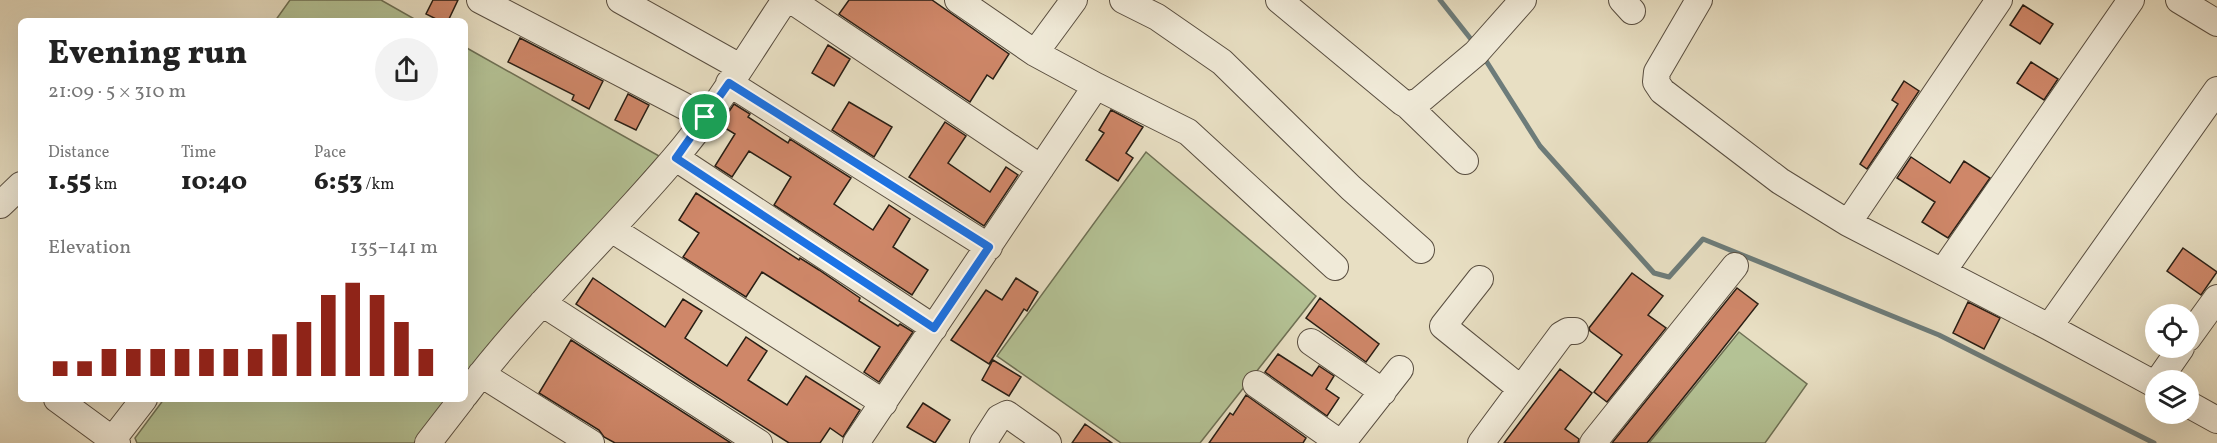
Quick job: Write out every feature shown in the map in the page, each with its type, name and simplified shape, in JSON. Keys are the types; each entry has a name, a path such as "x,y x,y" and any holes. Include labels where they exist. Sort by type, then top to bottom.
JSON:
{"street":[{"path":"480,0 705,117"},
{"path":"620,0 989,247"},
{"path":"468,391 542,303 613,230 676,158 786,0"},
{"path":"791,0 1041,168"},
{"path":"958,0 1035,53 1188,132 1335,267"},
{"path":"1035,53 1074,0"},
{"path":"1123,0 1157,17 1222,62 1352,188 1421,250"},
{"path":"1279,0 1407,105 1465,161"},
{"path":"1407,105 1419,101 1479,48 1523,0"},
{"path":"1699,0 1657,72 1656,81 1662,91 1780,181 1848,223 2145,378"},
{"path":"1848,223 1999,0"},
{"path":"1943,271 2131,0"},
{"path":"2179,0 2217,23"},
{"path":"856,443 1096,86"},
{"path":"2049,327 2217,90"},
{"path":"676,158 934,328"},
{"path":"0,205 18,188"},
{"path":"613,230 884,403"},
{"path":"1593,443 1735,266"},
{"path":"1480,279 1443,326 1521,389"},
{"path":"2199,323 2217,298"},
{"path":"542,303 759,443"},
{"path":"1481,443 1561,335 1568,331 1575,332"},
{"path":"1311,342 1383,392"},
{"path":"1256,384 1341,443 1400,369"},
{"path":"481,374 591,443"},
{"path":"61,402 115,441 142,402"},
{"path":"428,443 460,402"},
{"path":"2199,410 2217,420"},
{"path":"983,443 999,418 1007,414 1048,443"}],"green space":[{"path":"290,0 381,0 413,18 277,18"},
{"path":"468,49 659,156 468,374"},
{"path":"1146,152 1316,296 1200,443 1121,443 997,356"},
{"path":"1739,332 1807,384 1765,443 1649,443"},
{"path":"162,402 446,402 414,443 137,443 135,438"}],"building":[{"path":"433,0 458,0 449,18 434,18 426,14"},
{"path":"849,0 932,0 1009,54 993,79 987,75 970,102 839,14"},
{"path":"2023,5 2053,24 2040,44 2010,25"},
{"path":"520,38 603,81 589,109 572,100 574,95 508,62"},
{"path":"828,45 850,59 834,86 812,73"},
{"path":"2031,62 2058,79 2044,100 2017,83"},
{"path":"1904,81 1919,91 1867,169 1860,164 1898,104 1892,100"},
{"path":"628,94 649,105 636,130 615,120"},
{"path":"849,102 892,127 874,157 832,130"},
{"path":"734,104 750,114 748,117 788,143 790,139 851,178 834,204 873,230 889,205 910,219 893,247 928,270 912,295 774,205 791,177 749,151 732,177 715,166 735,134 720,125"},
{"path":"1111,110 1143,127 1126,153 1133,158 1118,181 1086,160 1104,133 1099,130"},
{"path":"945,122 966,136 948,163 990,192 1006,167 1018,175 984,226 909,177"},
{"path":"1911,157 1950,183 1964,161 1990,178 1948,238 1922,222 1935,202 1897,178"},
{"path":"696,193 799,260 800,258 819,270 860,298 859,301 898,326 900,324 913,332 879,382 864,372 880,347 844,324 762,272 746,297 683,257 699,233 679,220"},
{"path":"2183,248 2217,272 2201,295 2167,271"},
{"path":"1632,273 1663,296 1648,315 1666,328 1607,402 1594,392 1622,355 1589,328"},
{"path":"593,278 665,327 683,299 702,311 685,338 727,366 746,337 767,351 748,380 787,405 806,376 860,410 843,437 830,428 820,443 789,443 576,304"},
{"path":"1016,278 1038,292 1027,311 1024,309 989,364 951,340 986,290 1002,300"},
{"path":"1737,288 1758,304 1647,443 1612,443"},
{"path":"1320,298 1379,344 1366,362 1306,318"},
{"path":"1968,302 2000,318 1984,349 1953,333"},
{"path":"571,340 731,443 615,443 604,437 599,430 539,393"},
{"path":"1278,354 1312,376 1319,366 1334,376 1326,389 1339,398 1327,416 1265,372"},
{"path":"993,360 1021,377 1009,396 982,380"},
{"path":"1560,369 1592,393 1565,429 1579,439 1578,443 1504,443"},
{"path":"1246,395 1306,438 1303,443 1209,443 1230,413 1233,415"},
{"path":"923,403 950,420 935,443 907,427"},
{"path":"1085,424 1112,443 1072,443"}],"waterway":[{"path":"1440,0 1474,43"},
{"path":"1483,56 1540,146 1654,273 1669,277 1703,239 1939,335 2154,443"}],"route":[{"path":"729,83 989,247 934,328 676,158 705,117 729,83"}]}
